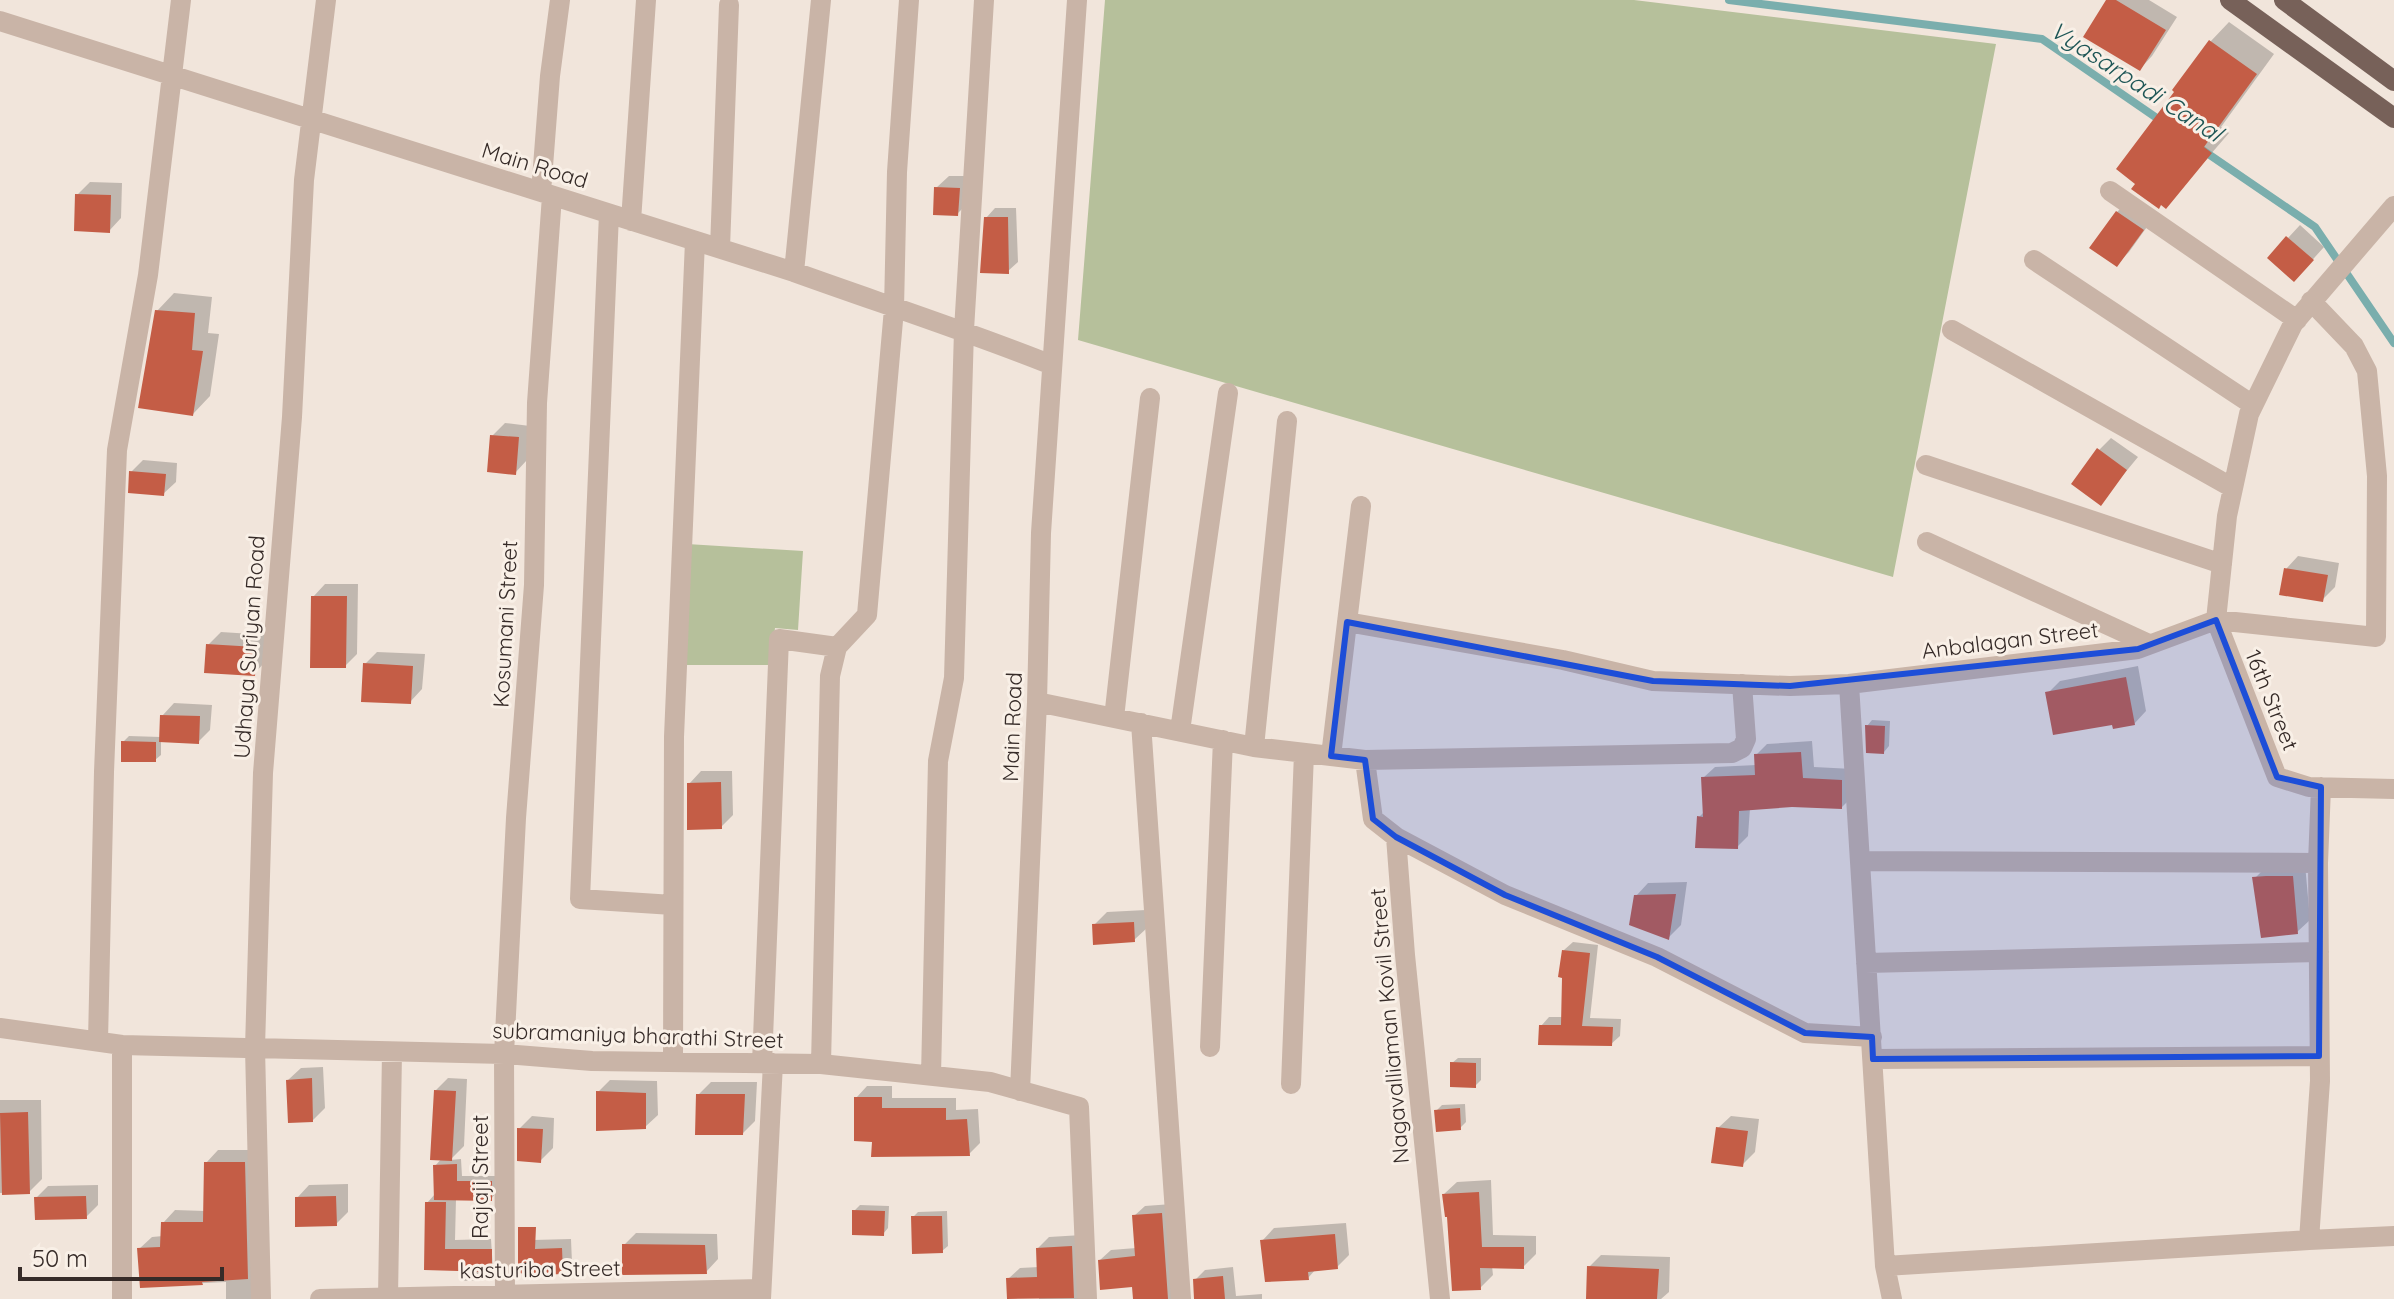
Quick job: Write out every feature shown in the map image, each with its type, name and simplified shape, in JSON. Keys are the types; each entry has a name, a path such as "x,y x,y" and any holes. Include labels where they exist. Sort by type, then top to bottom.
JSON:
{"main road":[{"path":"2230,0 2394,118"},
{"path":"2284,0 2394,81"}],"street":[{"path":"98,1041 104,772 117,450 148,275 181,0"},
{"name":"Udhaya Suriyan Road","path":"261,1299 255,1048 263,773 292,417 304,180 326,0"},
{"name":"Kosumani Street","path":"504,1054 516,818 534,585 537,403 550,76 560,0"},
{"path":"631,221 646,0"},
{"path":"794,272 821,0"},
{"path":"821,1064 830,676 837,647 867,615 894,309 897,172 909,0"},
{"path":"931,1076 938,761 954,678 964,330 984,0"},
{"name":"Main Road","path":"1020,1091 1041,533 1077,0"},
{"path":"720,248 729,5"},
{"name":"Main Road","path":"0,21 794,272 894,309 964,330 1052,365"},
{"path":"2110,191 2297,320"},
{"path":"2311,301 2354,346 2367,371 2377,476 2376,637 2216,620 2227,516 2249,414 2297,320 2311,301 2394,206"},
{"path":"609,214 580,899 673,905"},
{"path":"673,1062 674,737 695,241"},
{"path":"2034,260 2253,405"},
{"path":"1952,330 2233,488"},
{"path":"1180,731 1228,393"},
{"path":"1114,718 1150,398"},
{"path":"1254,747 1287,421"},
{"path":"1926,465 2222,564"},
{"path":"1331,756 1361,506"},
{"path":"1927,542 2149,644"},
{"name":"Anbalagan Street","path":"1347,622 1563,660 1653,681 1849,684 2138,649 2216,620"},
{"name":"16th Street","path":"2216,620 2277,777 2309,787 2394,789"},
{"path":"761,1294 779,639 837,647"},
{"path":"1037,702 1254,747 1365,760 1732,753 1742,748 1746,739 1742,684"},
{"path":"1849,684 1885,1266 1892,1299"},
{"path":"1141,723 1181,1299"},
{"path":"1210,1047 1223,740"},
{"path":"1291,1084 1304,753"},
{"path":"1365,760 1373,819 1396,837 1505,895 1657,957 1805,1033 1872,1037"},
{"path":"2309,1240 2319,1056 2318,863 2321,787"},
{"name":"Nagavalliaman Kovil Street","path":"1396,837 1440,1299"},
{"path":"1860,861 2318,863"},
{"path":"1866,963 2319,952"},
{"name":"subramaniya bharathi Street","path":"0,1028 122,1045 504,1054 592,1061 821,1064 990,1082 1079,1107 1078,1142 1087,1299"},
{"path":"122,1045 122,1299"},
{"path":"388,1297 392,1052"},
{"name":"Rajaji Street","path":"504,1054 504,1296"},
{"path":"1873,1059 2319,1056"},
{"path":"1885,1266 2394,1236"},
{"name":"kasturiba Street","path":"320,1299 761,1294"}],"highlighted area":[{"path":"2216,620 2277,777 2321,787 2319,1056 1873,1059 1872,1037 1805,1033 1657,957 1505,895 1396,837 1373,819 1365,760 1331,756 1347,622 1653,681 1790,686 2138,649"}],"green space":[{"path":"1105,0 1634,0 1996,44 1893,577 1078,340"},
{"path":"687,544 803,551 798,630 775,628 771,665 685,665"}],"building":[{"path":"2106,0 2116,0 2166,30 2140,71 2083,37"},
{"path":"2209,40 2257,74 2204,147 2212,153 2166,209 2161,205 2159,209 2131,189 2135,184 2116,169"},
{"path":"934,187 960,188 958,216 933,215"},
{"path":"75,194 111,195 110,233 74,231"},
{"path":"2116,211 2144,230 2117,267 2089,248"},
{"path":"984,217 1008,217 1009,274 980,273"},
{"path":"2286,236 2314,260 2294,282 2267,258"},
{"path":"155,310 195,313 192,350 203,351 193,416 138,408"},
{"path":"490,435 519,437 516,475 487,472"},
{"path":"2097,448 2127,470 2101,506 2071,484"},
{"path":"129,471 166,474 164,496 128,493"},
{"path":"2284,568 2328,575 2323,602 2279,595"},
{"path":"311,596 347,596 346,668 310,668"},
{"path":"206,644 257,647 255,676 204,673"},
{"path":"363,663 413,666 411,704 361,702"},
{"path":"2126,677 2135,725 2113,729 2112,725 2053,735 2045,692"},
{"path":"160,715 200,716 199,744 159,742"},
{"path":"1865,725 1885,726 1884,754 1866,753"},
{"path":"121,741 156,742 156,762 121,762"},
{"path":"1801,752 1803,778 1842,780 1842,809 1792,807 1739,811 1738,849 1695,848 1697,816 1703,817 1701,777 1755,775 1754,754"},
{"path":"721,782 722,829 687,830 687,783"},
{"path":"2293,876 2298,934 2261,938 2252,877"},
{"path":"1676,894 1669,940 1629,925 1634,895"},
{"path":"1134,922 1135,942 1093,945 1092,924"},
{"path":"1562,950 1590,953 1582,1026 1613,1027 1612,1046 1538,1045 1539,1025 1561,1025 1562,978 1558,977"},
{"path":"1450,1062 1476,1063 1476,1088 1450,1087"},
{"path":"312,1078 313,1122 288,1123 286,1080"},
{"path":"434,1090 456,1091 452,1161 430,1160"},
{"path":"596,1091 646,1093 646,1129 596,1131"},
{"path":"696,1094 745,1094 743,1135 695,1135"},
{"path":"854,1097 882,1097 882,1108 946,1108 946,1120 967,1119 970,1156 871,1157 872,1142 854,1141"},
{"path":"1460,1108 1461,1130 1436,1132 1434,1110"},
{"path":"28,1112 30,1194 2,1195 0,1113"},
{"path":"1716,1127 1748,1131 1743,1167 1711,1163"},
{"path":"517,1128 543,1129 541,1163 517,1161"},
{"path":"204,1162 245,1162 248,1279 140,1288 137,1248 160,1247 161,1222 203,1222"},
{"path":"457,1164 457,1181 492,1181 492,1201 434,1200 433,1165"},
{"path":"1479,1192 1482,1247 1524,1247 1524,1269 1480,1268 1481,1290 1452,1291 1447,1217 1442,1194"},
{"path":"86,1196 87,1219 35,1220 34,1197"},
{"path":"336,1196 337,1226 295,1227 295,1197"},
{"path":"425,1202 446,1202 445,1249 492,1249 492,1272 424,1270"},
{"path":"852,1210 885,1211 884,1236 852,1235"},
{"path":"1162,1213 1168,1299 1133,1299 1132,1287 1100,1290 1098,1260 1135,1256 1132,1215"},
{"path":"911,1216 942,1216 943,1253 912,1254"},
{"path":"518,1227 536,1227 535,1249 562,1248 563,1274 518,1273"},
{"path":"1335,1234 1338,1269 1308,1272 1309,1280 1265,1282 1260,1240"},
{"path":"622,1244 705,1245 707,1274 622,1275"},
{"path":"1072,1246 1074,1298 1007,1299 1006,1278 1037,1277 1036,1248"},
{"path":"1587,1266 1659,1269 1657,1299 1586,1299"},
{"path":"1223,1276 1225,1299 1194,1299 1193,1279"}],"waterway":[{"name":"Vyasarpadi Canal","path":"1729,0 2042,39 2164,123"},
{"name":"Vyasarpadi Canal","path":"2201,149 2315,227 2394,343"}]}
